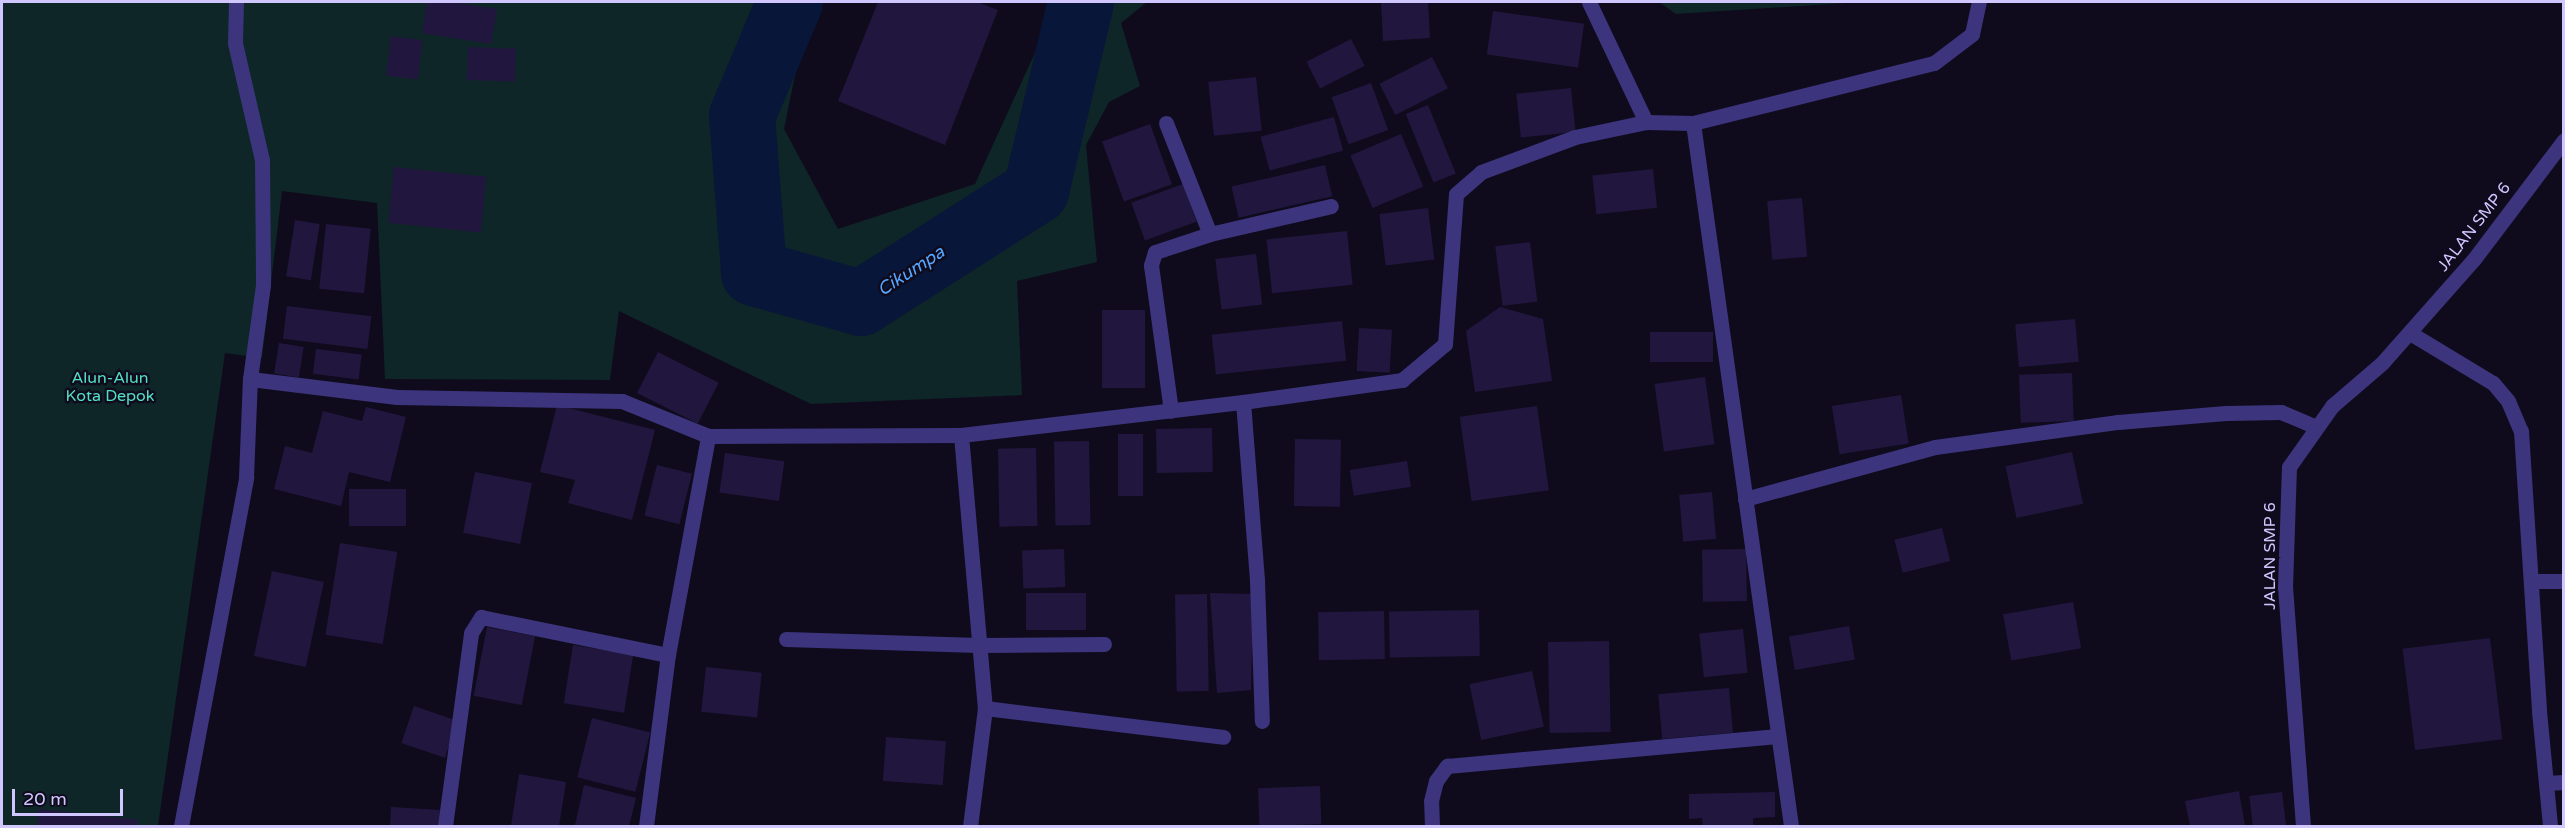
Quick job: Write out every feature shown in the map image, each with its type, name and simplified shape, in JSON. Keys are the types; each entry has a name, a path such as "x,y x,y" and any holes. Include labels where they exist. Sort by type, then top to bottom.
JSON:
{"street":[{"path":"181,826 246,477 250,379 263,285 262,160 235,43 236,2"},
{"path":"1589,2 1646,122"},
{"path":"250,379 397,397 622,401 708,436 961,435 1171,411 1402,380 1445,344 1456,194 1481,172 1575,138 1646,122 1693,123 1934,63 1972,34 1979,2"},
{"path":"1167,123 1210,234"},
{"path":"1693,123 1791,826"},
{"name":"JALAN SMP 6","path":"2303,826 2285,587 2289,467 2332,406 2382,363 2474,259 2564,140"},
{"path":"1171,411 1151,265 1155,252 1210,234 1331,206"},
{"path":"2410,333 2493,383 2508,401 2521,431 2524,448 2539,711 2550,826"},
{"path":"1243,402 1257,581 1262,721"},
{"path":"1745,499 1935,447 2118,422 2226,413 2281,412 2316,427"},
{"path":"961,435 985,708 970,826"},
{"path":"646,826 668,655 708,436"},
{"path":"2532,581 2564,581"},
{"path":"445,826 471,633 481,617 668,655"},
{"path":"786,639 978,645 1104,644"},
{"path":"985,708 1223,737"},
{"path":"1432,826 1431,801 1436,781 1447,766 1778,736"},
{"path":"2546,783 2564,782"}],"green space":[{"name":"Alun-Alun Kota Depok","path":"2,2 810,2 784,129 838,229 975,184 1050,20 1065,2 1147,2 1121,23 1140,86 1109,102 1086,145 1097,262 1017,281 1022,395 811,404 619,311 610,380 385,379 377,203 282,191 262,358 225,353 158,826 2,826"},
{"path":"1659,2 1862,2 1676,14"}],"building":[{"path":"427,2 451,2 497,9 491,44 422,33"},
{"path":"878,2 977,2 998,10 945,145 838,101"},
{"path":"1428,2 1430,38 1383,41 1381,3"},
{"path":"1493,11 1584,24 1578,67 1487,55"},
{"path":"391,36 423,40 418,80 386,76"},
{"path":"1351,39 1365,66 1320,88 1306,62"},
{"path":"468,47 516,49 515,82 467,80"},
{"path":"1432,57 1448,88 1395,115 1379,84"},
{"path":"1256,77 1262,131 1214,136 1208,82"},
{"path":"1371,83 1388,130 1349,144 1332,97"},
{"path":"1571,88 1576,132 1521,138 1516,94"},
{"path":"1428,105 1456,174 1433,183 1406,114"},
{"path":"1334,117 1343,151 1270,170 1261,137"},
{"path":"1150,124 1172,184 1124,202 1102,141"},
{"path":"1401,134 1423,186 1373,208 1350,155"},
{"path":"1325,165 1332,196 1239,218 1231,187"},
{"path":"394,167 486,177 481,232 388,223"},
{"path":"1653,169 1657,208 1596,214 1592,175"},
{"path":"1183,184 1197,222 1145,240 1131,203"},
{"path":"1802,198 1807,257 1772,260 1767,201"},
{"path":"1428,208 1434,260 1386,266 1379,214"},
{"path":"295,220 320,224 311,280 286,276"},
{"path":"326,224 371,229 364,293 319,289"},
{"path":"1347,231 1353,285 1272,293 1266,239"},
{"path":"1530,242 1537,302 1503,306 1495,246"},
{"path":"1256,254 1262,305 1222,310 1215,259"},
{"path":"287,306 371,316 367,349 283,339"},
{"path":"1500,307 1543,319 1552,381 1475,392 1466,331"},
{"path":"1102,310 1145,310 1145,388 1102,388"},
{"path":"2075,319 2079,362 2019,367 2015,324"},
{"path":"1342,321 1346,361 1216,374 1212,335"},
{"path":"1359,328 1392,330 1390,373 1357,371"},
{"path":"1650,332 1713,332 1713,362 1650,362"},
{"path":"279,343 304,347 299,378 274,374"},
{"path":"316,349 362,355 359,379 313,374"},
{"path":"658,352 719,383 698,424 637,393"},
{"path":"2072,373 2074,421 2021,423 2019,375"},
{"path":"1705,377 1714,444 1664,451 1654,384"},
{"path":"1901,395 1909,443 1840,454 1832,406"},
{"path":"557,405 655,430 632,520 568,503 575,480 540,472"},
{"path":"1537,406 1549,490 1472,501 1460,417"},
{"path":"366,407 406,417 390,482 349,472 341,506 274,489 285,446 312,453 323,411 362,421"},
{"path":"1212,428 1213,472 1157,473 1156,429"},
{"path":"1118,434 1143,434 1143,496 1118,496"},
{"path":"1295,439 1341,440 1340,507 1294,506"},
{"path":"1089,441 1090,525 1055,526 1054,442"},
{"path":"1036,448 1037,526 999,527 998,449"},
{"path":"2072,452 2083,504 2017,518 2005,466"},
{"path":"725,453 784,461 779,501 719,493"},
{"path":"1407,461 1411,487 1354,496 1350,470"},
{"path":"657,465 692,474 679,524 644,515"},
{"path":"475,472 532,483 520,544 463,533"},
{"path":"349,489 406,489 406,526 349,526"},
{"path":"1712,492 1716,539 1683,542 1679,495"},
{"path":"1942,528 1950,561 1903,573 1894,540"},
{"path":"340,543 397,552 383,644 325,635"},
{"path":"1064,549 1065,587 1023,588 1022,550"},
{"path":"1746,549 1747,601 1703,602 1702,550"},
{"path":"272,571 324,582 306,667 254,656"},
{"path":"1026,593 1086,593 1086,630 1026,630"},
{"path":"1210,593 1253,594 1251,690 1217,693"},
{"path":"1207,594 1209,691 1177,692 1175,595"},
{"path":"2073,602 2081,648 2011,661 2003,614"},
{"path":"1479,610 1480,656 1390,658 1389,612"},
{"path":"1384,611 1385,659 1319,660 1318,612"},
{"path":"1849,626 1855,659 1795,670 1789,637"},
{"path":"487,627 535,636 522,705 474,696"},
{"path":"1743,629 1748,673 1704,677 1699,634"},
{"path":"2490,638 2502,739 2415,750 2403,649"},
{"path":"1609,641 1611,732 1550,733 1548,642"},
{"path":"573,645 633,655 624,713 564,703"},
{"path":"706,667 762,673 757,718 701,712"},
{"path":"1532,671 1544,727 1481,740 1469,684"},
{"path":"1729,688 1733,733 1662,739 1658,694"},
{"path":"414,706 457,721 445,758 401,743"},
{"path":"592,718 650,733 635,792 577,777"},
{"path":"886,737 946,741 943,785 883,781"},
{"path":"519,774 566,782 559,826 511,826"},
{"path":"584,785 636,798 629,826 575,825"},
{"path":"1320,786 1321,824 1259,826 1258,788"},
{"path":"2239,791 2245,826 2190,826 2185,801"},
{"path":"1775,792 1775,817 1753,818 1753,826 1703,826 1702,818 1689,819 1689,794"},
{"path":"2282,792 2286,826 2253,826 2249,796"},
{"path":"391,807 440,810 439,826 390,826"},
{"path":"38,809 138,820 137,826 37,826"}],"waterway":[{"name":"Cikumpa","path":"790,2 742,116 754,273 861,303 1036,191 1081,2"}]}
